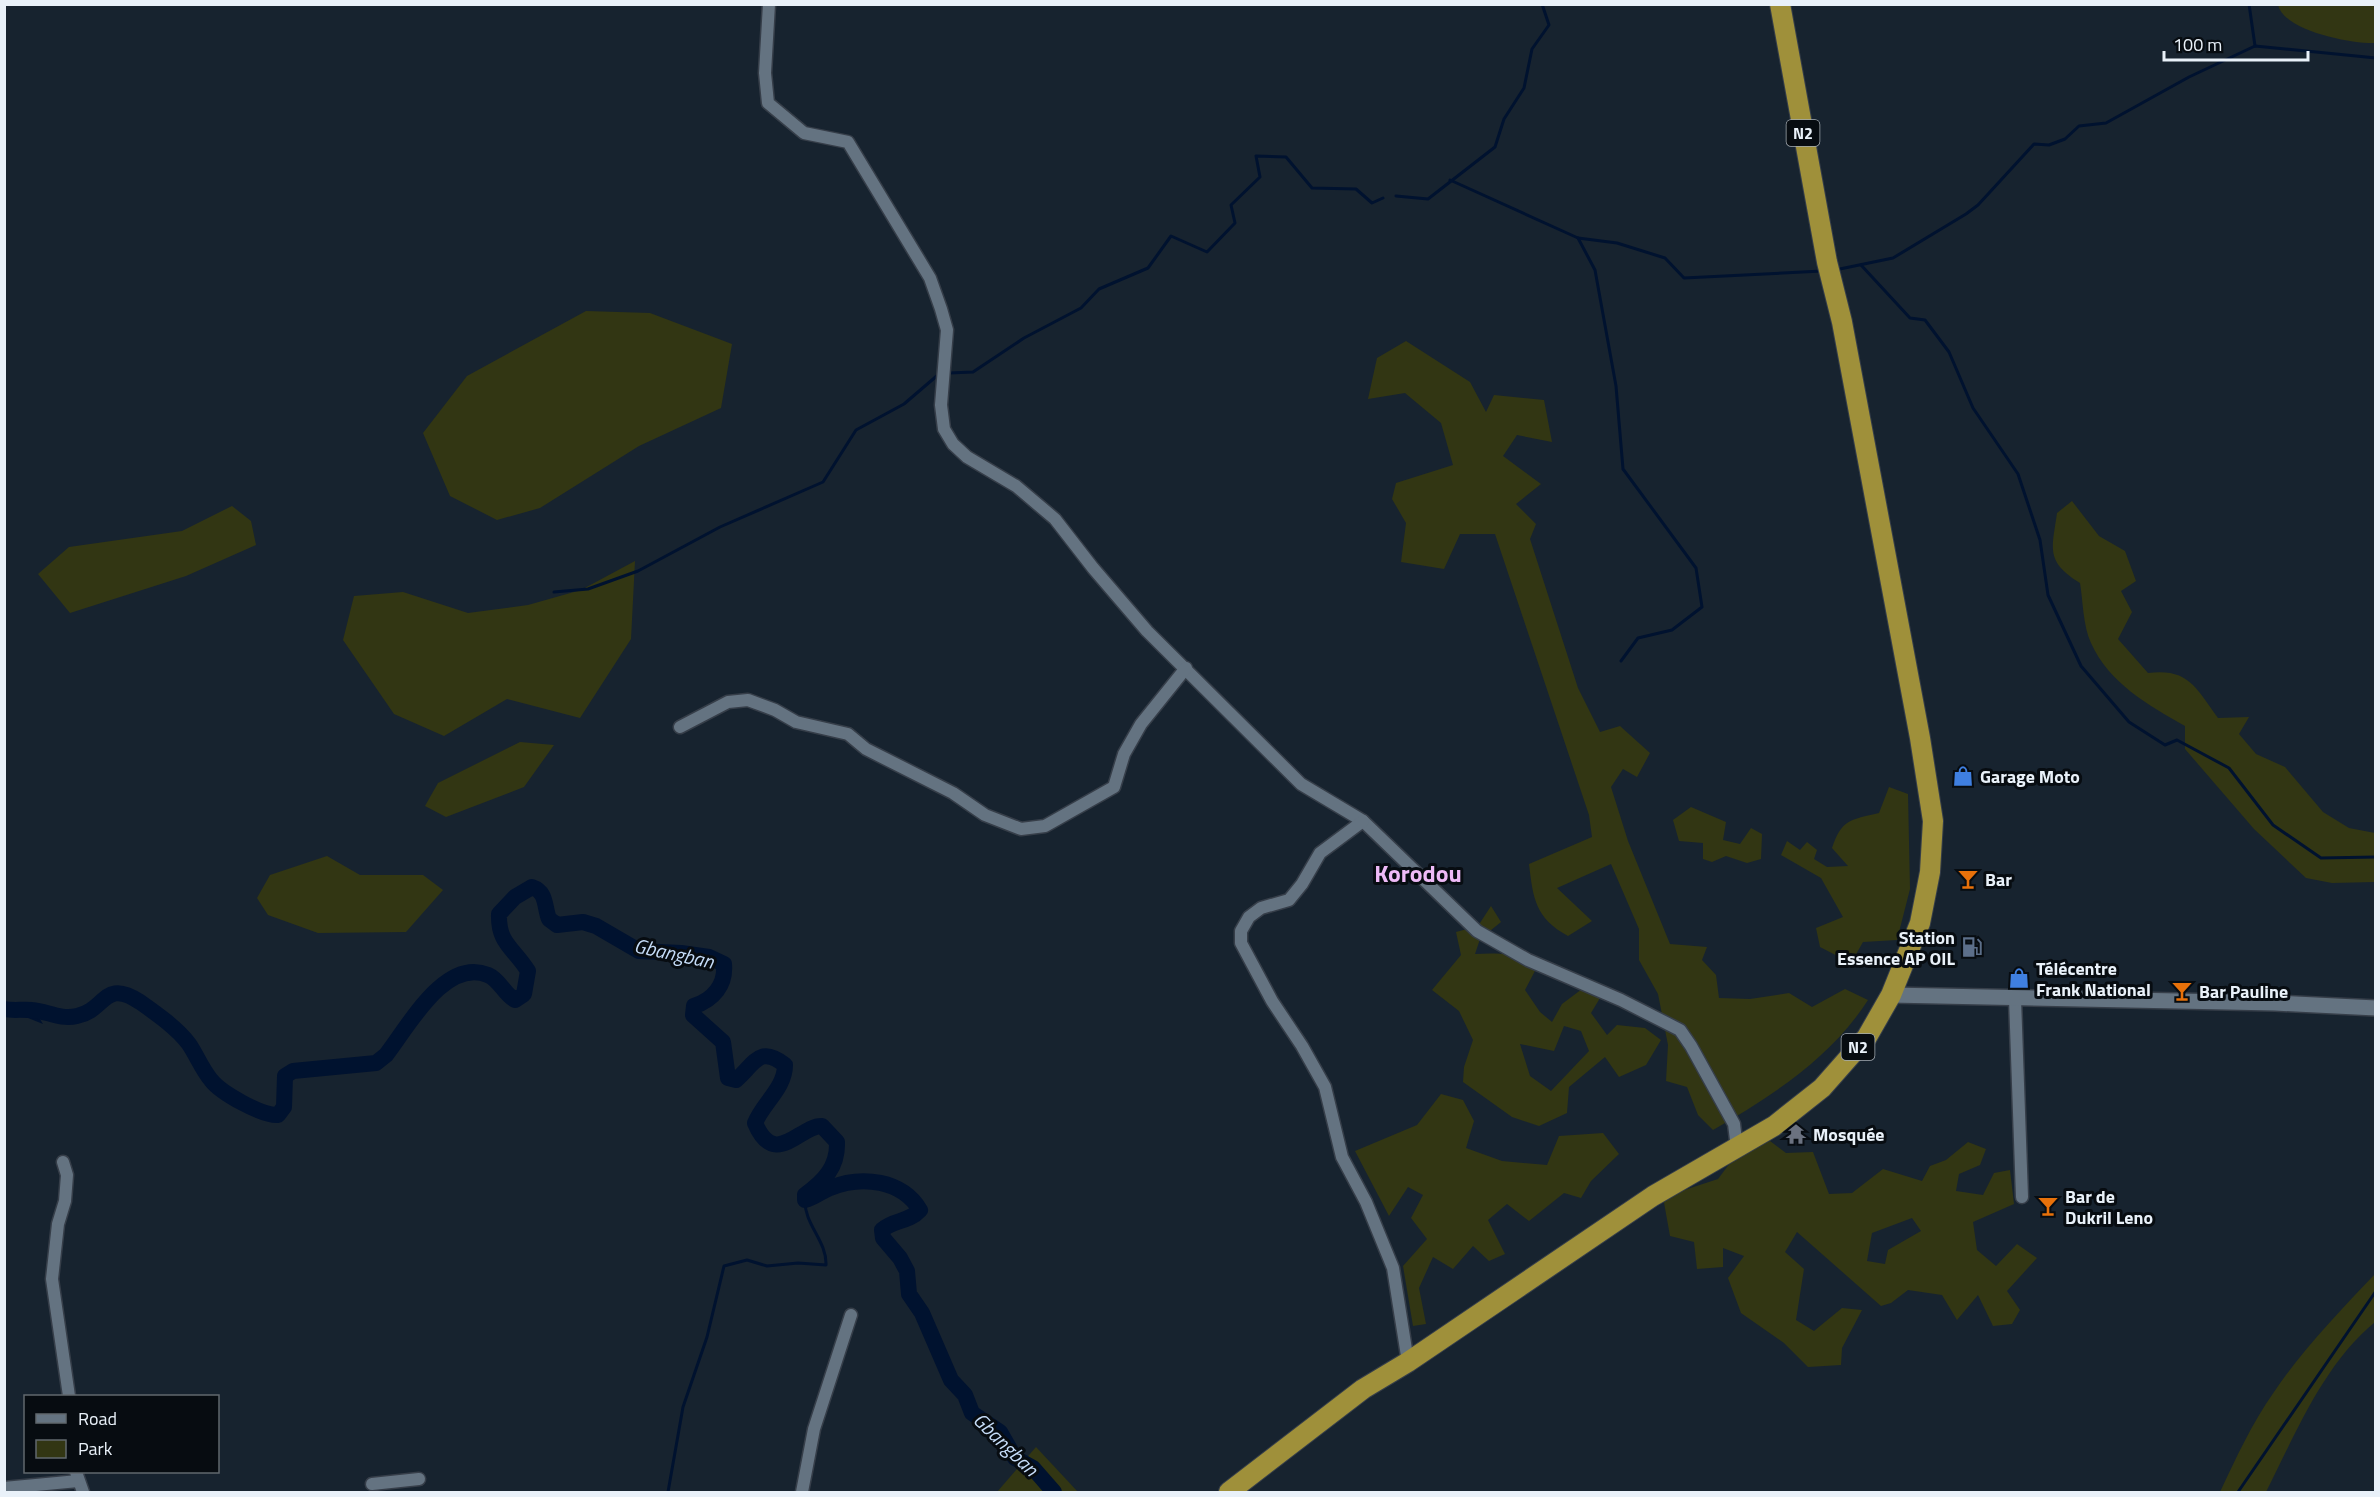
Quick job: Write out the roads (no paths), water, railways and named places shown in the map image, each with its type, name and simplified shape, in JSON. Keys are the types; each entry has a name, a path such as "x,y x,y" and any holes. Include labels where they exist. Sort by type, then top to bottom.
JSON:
{"highway":[{"name":"N2","path":"1229,1492 1363,1389 1408,1362 1653,1196 1774,1126 1822,1088 1867,1037 1891,995 1920,923 1930,872 1933,821 1920,738 1842,322 1827,262 1780,4"}],"street":[{"path":"769,4 765,73 768,103 804,133 848,142 930,278 947,330 941,405 944,429 953,444 967,457 1016,486 1055,519 1147,631 1301,784 1363,821 1477,931 1528,960 1621,1000 1680,1030 1734,1125 1737,1148"},
{"path":"680,727 728,702 748,700 775,710 796,723 848,734 866,749 953,793 985,815 1022,829 1045,826 1064,813 1098,799 1114,787 1124,754 1141,724 1186,668"},
{"path":"1363,821 1320,853 1302,884 1289,900 1262,908 1249,917 1241,931 1241,943 1272,1001 1324,1087 1342,1157 1366,1202 1393,1268 1408,1362"},
{"path":"1891,995 2275,1003 2376,1008"},
{"path":"2015,999 2022,1197"},
{"path":"63,1162 67,1175 65,1201 58,1224 52,1279 69,1395"},
{"path":"802,1492 814,1429 851,1315"},
{"path":"372,1484 419,1479"},
{"path":"4,1488 79,1482"}],"water":[{"path":"30,1003 43,1024 28,1018 5,1015 5,1005"}],"waterway":[{"path":"1396,196 1428,199 1495,147 1504,119 1524,88 1532,49 1549,25 1542,4"},
{"path":"2249,4 2255,46"},
{"path":"1835,270 1893,258 1966,214 1978,205 2034,144 2049,145 2065,139 2079,126 2106,123 2189,77 2255,46 2376,58"},
{"path":"949,373 973,372 1024,338 1081,308 1099,289 1148,268 1171,236 1207,252 1235,223 1231,205 1260,177 1256,156 1286,157 1312,188 1356,189 1372,203 1383,198"},
{"path":"1450,180 1578,238 1617,243 1665,258 1684,278 1822,271"},
{"path":"1578,238 1595,270 1616,386 1623,469 1696,568 1702,607 1672,630 1638,638 1621,661"},
{"path":"1861,265 1910,318 1925,320 1949,352 1973,408 2018,474 2040,540 2048,595 2081,666 2129,722 2165,745 2177,740 2229,768 2273,825 2321,858 2376,857"},
{"path":"554,592 588,589 638,571 720,527 823,482 856,430 904,404 939,374"},
{"name":"Gbangban","path":"4,1009 32,1010 71,1017 87,1013 112,994 128,995 179,1032 216,1085 252,1108 278,1115 284,1107 285,1076 293,1071 376,1063 386,1055 429,998 457,976 472,972 488,975 515,1000 524,994 528,971 504,939 499,924 499,914 515,897 532,887 543,896 549,919 557,925 583,922 596,926 639,951 709,957 724,964 723,979 712,996 694,1006 693,1015 723,1042 728,1078 736,1080 753,1063 763,1057 769,1056 785,1065 778,1088 755,1123 763,1137 771,1143 779,1144 822,1126 837,1142 837,1151 832,1166 824,1179 805,1195 805,1200 842,1184 868,1181 892,1186 912,1200 920,1210 911,1217 882,1230 883,1238 900,1258 907,1271 909,1294 922,1313 951,1380 965,1395 972,1413 1000,1432 1015,1458 1033,1468 1054,1492"},
{"path":"668,1492 683,1407 707,1337 724,1266 747,1260 767,1266 798,1263 826,1265 823,1248 808,1217 805,1200"},
{"path":"2238,1492 2376,1291"}],"place":[{"name":"Garage Moto","path":"1963,776"},
{"name":"Bar","path":"1968,879"},
{"name":"Station Essence AP OIL","path":"1972,947"},
{"name":"Télécentre Frank National","path":"2019,978"},
{"name":"Bar Pauline","path":"2182,991"},
{"name":"Mosquée","path":"1796,1134"},
{"name":"Bar de Dukril Leno","path":"2048,1206"}],"district":[{"name":"Korodou","path":"1418,873"}]}
